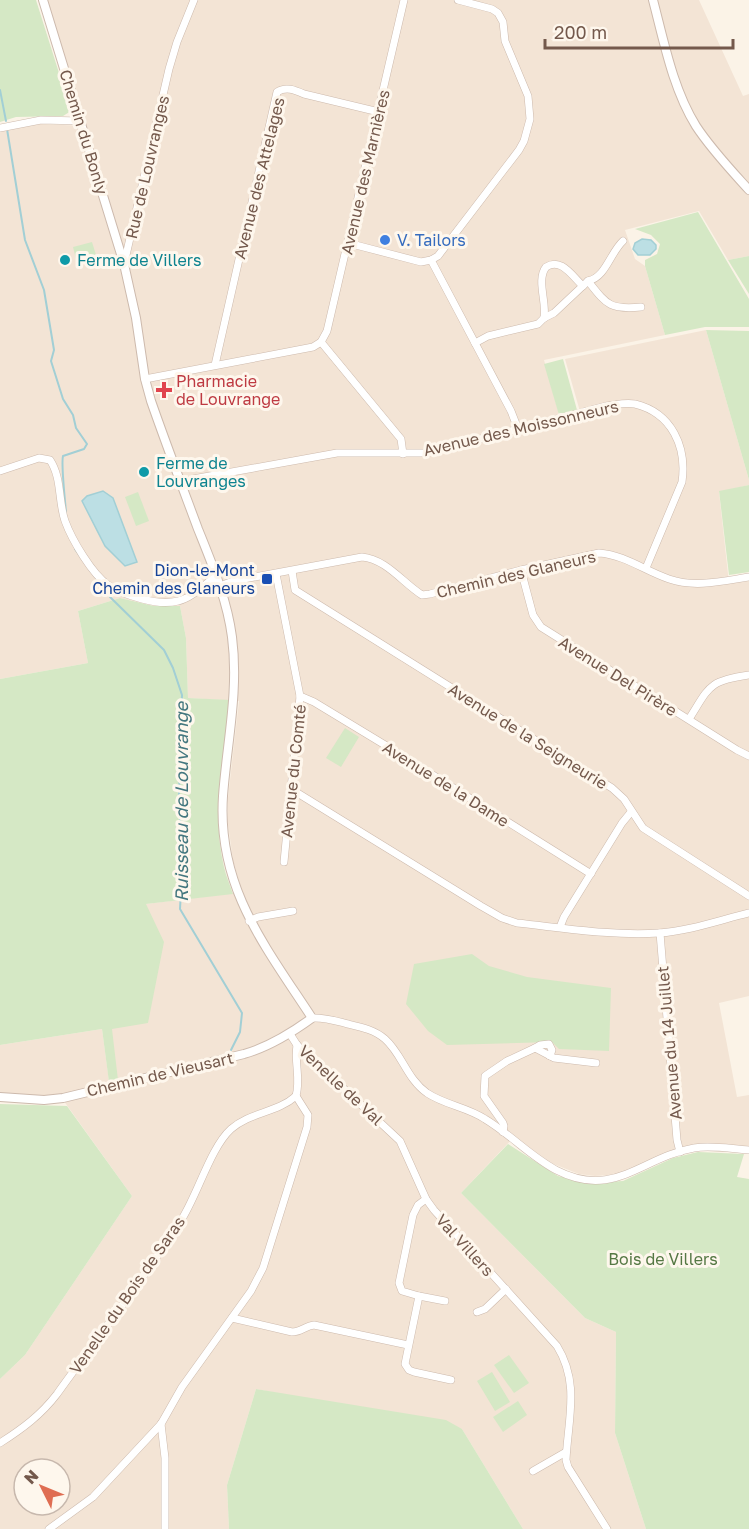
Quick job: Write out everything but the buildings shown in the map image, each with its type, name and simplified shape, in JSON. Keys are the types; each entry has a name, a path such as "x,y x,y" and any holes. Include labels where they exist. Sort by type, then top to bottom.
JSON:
{"street":[{"name":"Chemin du Bonly","path":"43,0 124,264"},
{"name":"Rue de Louvranges","path":"194,0 169,69 124,264 136,318 145,379 216,576 231,635 235,668 233,711 223,798 228,864 249,921 312,1018"},
{"name":"Avenue des Marnières","path":"321,342 327,331 404,0"},
{"path":"348,243 421,262 438,256 524,141 530,119 528,96 505,40 503,22 498,13 492,9 458,0"},
{"path":"653,0 680,92 695,125 719,157 749,190"},
{"name":"Avenue des Attelages","path":"215,365 277,92 285,88 379,112"},
{"path":"0,128 41,120 80,121"},
{"path":"475,343 488,336 538,324 554,313 585,283 594,280 623,242"},
{"path":"431,260 511,411 518,429"},
{"path":"544,318 542,276 546,267 554,263 561,265 612,306 622,309 641,307"},
{"path":"145,379 313,347 321,342 401,439 403,454"},
{"name":"Avenue des Moissonneurs","path":"181,483 337,453 427,453 624,403 635,404 647,409 670,426 683,453 682,482 646,568"},
{"path":"0,471 39,458 50,460 56,473 64,518 69,532 97,575 116,590 153,602 172,602 185,599 216,576"},
{"name":"Chemin des Glaneurs","path":"219,586 233,581 352,559 372,558 422,595 599,553 610,554 670,580 686,583 697,584 749,577"},
{"name":"Avenue Del Pirère","path":"520,570 533,615 541,627 749,756"},
{"path":"281,594 295,590 292,571"},
{"name":"Avenue du Comté","path":"276,574 300,696 284,862"},
{"name":"Avenue de la Seigneurie","path":"295,590 612,788 624,799 643,828 749,896"},
{"path":"689,719 712,685 723,679 749,675"},
{"name":"Avenue de la Dame","path":"300,696 375,739 591,874"},
{"path":"291,789 502,918 517,923 625,934 660,933 749,913"},
{"path":"560,927 564,917 631,812"},
{"path":"249,921 258,917 293,911"},
{"name":"Avenue du 14 Juillet","path":"660,933 677,1140 680,1152"},
{"path":"312,1018 320,1017 359,1026 377,1033 392,1047 415,1082 426,1092 484,1118 557,1171 587,1179 609,1180 622,1177 680,1152 699,1148 749,1150"},
{"name":"Chemin de Vieusart","path":"0,1097 44,1100 63,1098 244,1054 267,1047 312,1018"},
{"name":"Venelle de Val","path":"290,1034 297,1045 394,1135"},
{"path":"503,1132 503,1123 483,1094 485,1076 507,1061 540,1045 549,1044 552,1050 550,1056 573,1062 596,1063"},
{"path":"49,1529 93,1497 161,1424 182,1387 232,1318 263,1268 307,1127 308,1115 296,1096 298,1088 295,1056 297,1045"},
{"name":"Venelle du Bois de Saras","path":"0,1443 29,1425 57,1394 182,1219 220,1144 231,1129 252,1116 282,1107 296,1096"},
{"name":"Val Villers","path":"394,1135 404,1148 426,1199 557,1346 568,1366 571,1389 568,1467 607,1529"},
{"name":"Val Villers","path":"426,1199 418,1205 413,1215 399,1283 402,1291 445,1301"},
{"name":"Val Villers","path":"477,1312 484,1309 506,1289"},
{"path":"419,1296 405,1364 409,1370 451,1380"},
{"path":"232,1318 292,1332 298,1332 306,1326 314,1325 408,1346"},
{"path":"161,1424 165,1458 165,1529"},
{"path":"533,1471 567,1452"}],"shaded area":[{"path":"47,0 699,0 743,96 749,94 749,256 728,260 699,211 625,230 635,259 645,266 665,335 544,360 561,421 581,415 565,359 706,330 749,480 749,485 719,492 729,583 749,581 749,996 719,1003 737,1097 749,1095 749,1148 693,1145 621,1174 595,1176 579,1174 551,1163 514,1137 461,1193 585,1318 616,1332 615,1433 646,1529 523,1529 462,1429 256,1389 227,1485 229,1529 0,1529 0,1379 25,1355 132,1196 61,1097 0,1093 0,1045 102,1029 109,1081 112,1028 146,904 242,892 233,860 228,824 228,798 239,701 188,698 186,638 180,606 154,606 120,598 78,611 88,663 0,679 0,131 40,124 86,126"}],"green space":[{"path":"0,0 36,0 71,111 63,116 16,117 0,122"},
{"path":"698,212 749,299 749,327 705,327 665,335 645,266 645,260 657,254 660,244 651,235 635,229"},
{"path":"92,242 96,255 76,259 73,247"},
{"path":"749,256 749,294 728,260"},
{"path":"706,330 749,331 749,480"},
{"path":"563,359 577,410 559,415 544,364"},
{"path":"749,485 749,572 729,575 719,491"},
{"path":"138,492 149,521 136,526 125,497"},
{"path":"120,598 154,606 180,606 186,638 188,698 231,700 222,762 219,826 224,867 233,894 146,904 164,942 148,1023 112,1029 118,1080 109,1082 102,1029 0,1045 0,679 88,663 78,611"},
{"path":"345,728 359,737 341,767 326,758"},
{"path":"472,954 489,966 527,977 611,988 609,1051 559,1049 552,1042 447,1045 428,1031 406,1004 414,964"},
{"path":"0,1104 67,1106 132,1196 25,1355 0,1379"},
{"name":"Bois de Villers","path":"508,1144 558,1176 589,1183 623,1181 673,1158 698,1152 744,1154 737,1177 749,1179 749,1529 646,1529 615,1433 616,1332 585,1318 461,1193"},
{"path":"509,1355 529,1383 514,1393 494,1365"},
{"path":"492,1372 510,1402 495,1411 477,1381"},
{"path":"256,1389 446,1420 462,1429 523,1529 229,1529 227,1485"},
{"path":"518,1401 527,1415 503,1432 493,1417"}],"water":[{"path":"642,239 651,240 656,245 656,249 650,255 638,255 633,249 635,243"},
{"path":"103,491 113,498 137,562 125,566 105,546 82,501 87,496"}],"waterway":[{"name":"Ruisseau de Louvrange","path":"0,90 6,121"},
{"name":"Ruisseau de Louvrange","path":"7,129 25,240 44,290 54,350 51,361 63,399 73,415 76,428 87,444 84,449 63,456 66,512"},
{"name":"Ruisseau de Louvrange","path":"75,549 101,585"},
{"name":"Ruisseau de Louvrange","path":"110,597 164,650 182,695 179,794 182,871 180,909 242,1013 240,1032 231,1050"}],"place":[{"name":"V. Tailors","path":"385,240"},
{"name":"Ferme de Villers","path":"65,260"},
{"name":"Pharmacie de Louvrange","path":"164,390"},
{"name":"Ferme de Louvranges","path":"144,472"},
{"name":"Dion-le-Mont Chemin des Glaneurs","path":"267,579"}]}
